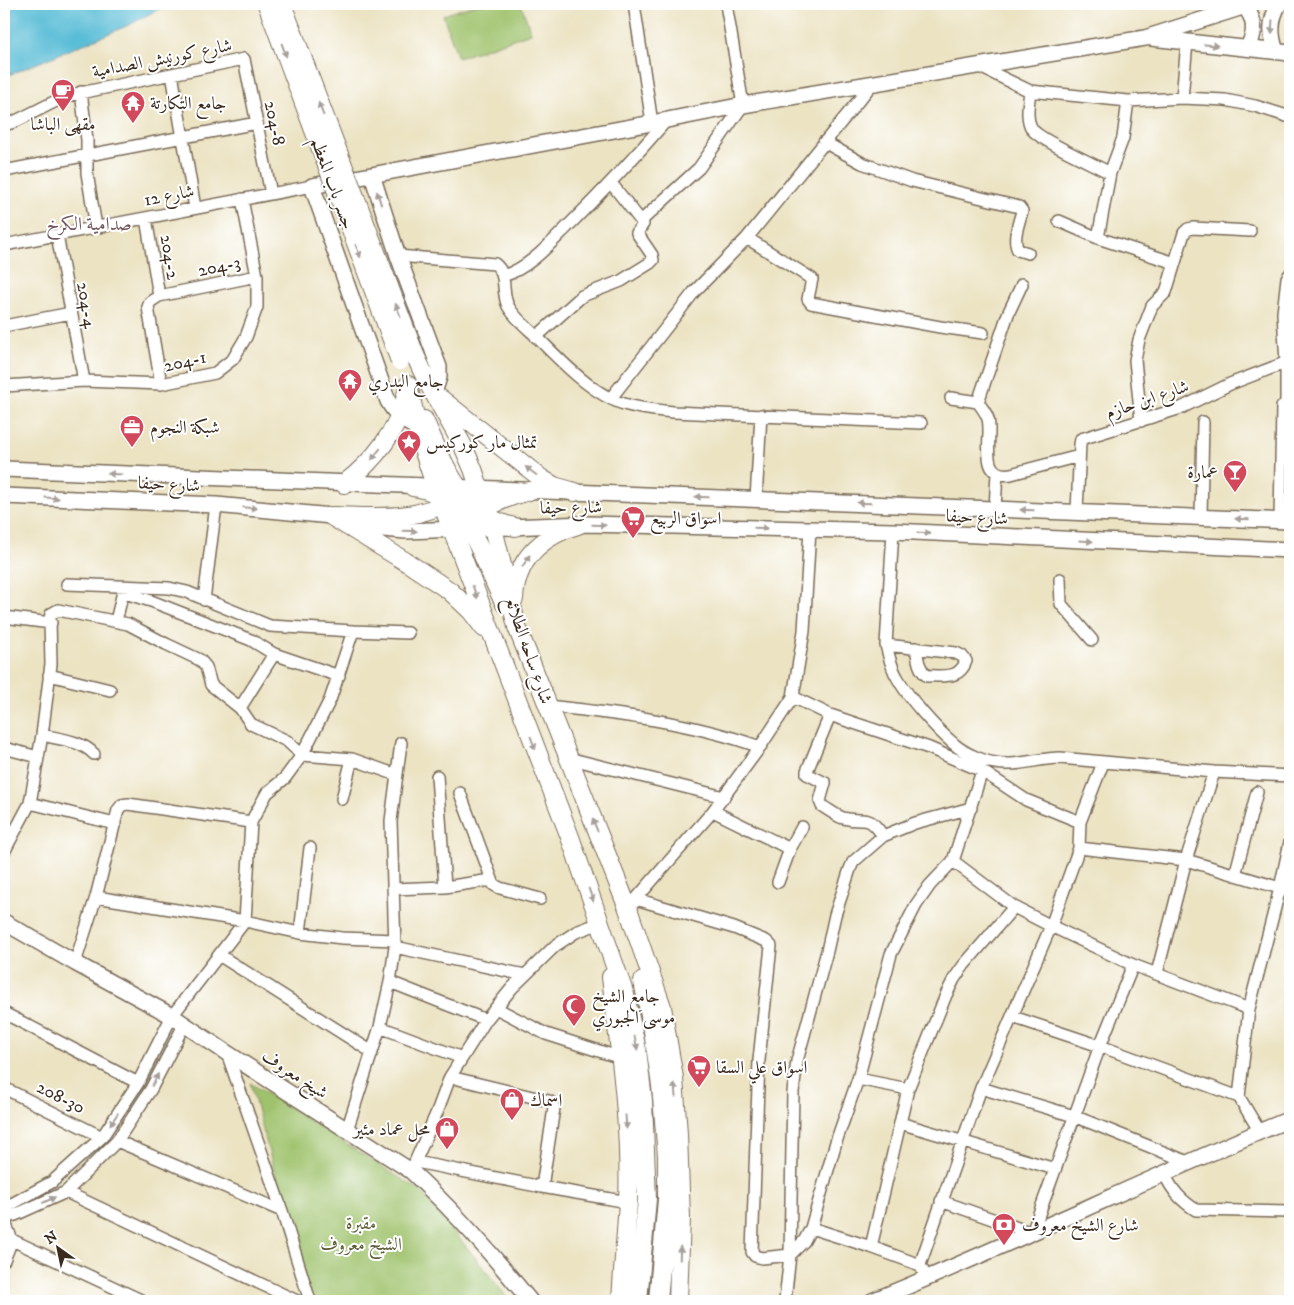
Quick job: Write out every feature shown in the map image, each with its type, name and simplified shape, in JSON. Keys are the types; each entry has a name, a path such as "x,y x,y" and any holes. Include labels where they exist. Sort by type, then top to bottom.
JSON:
{"main road":[{"name":"جسر باب المعظم","path":"267,4 407,358"},
{"name":"جسر باب المعظم","path":"282,4 407,358"},
{"name":"شارع ساحه الطلائع","path":"407,358 408,385 423,430 453,494 462,532 494,640 570,838 602,929"},
{"name":"شارع ساحه الطلائع","path":"407,358 434,393 463,446 473,469 453,494"},
{"path":"344,484 362,471 388,438 406,400 408,385"},
{"path":"434,393 542,479 554,486 575,492"},
{"path":"413,487 453,494"},
{"path":"517,627 497,589 462,532 487,517 504,498 530,491"},
{"name":"شارع ساحه الطلائع","path":"453,494 487,517 517,627 568,758 632,908"},
{"path":"331,516 402,517 420,514 453,494"},
{"path":"331,516 450,591 471,611 494,640"},
{"path":"487,517 499,523 515,527"},
{"path":"513,607 519,574 529,555 544,540 578,525"},
{"path":"632,908 661,1086 667,1156 667,1199 658,1301"},
{"path":"632,908 662,1007 674,1078 682,1218 678,1301"},
{"path":"602,929 621,1058 626,1130 628,1202 621,1301"},
{"path":"602,929 625,995 637,1050 643,1100 647,1199 638,1301"}],"street":[{"path":"634,4 659,122"},
{"path":"641,221 699,168 743,105 726,4"},
{"path":"1278,4 1272,25 1273,43 1283,52"},
{"path":"423,430 399,416 388,401 312,186 743,105 1145,38 1248,5 1248,11 1253,23 1253,37 1247,48"},
{"path":"1145,38 1283,52"},
{"path":"1182,98 1187,42"},
{"name":"شارع كورنيش الصدامية","path":"4,125 14,122 66,96 244,59"},
{"name":"204-8","path":"244,59 271,194"},
{"path":"976,65 1030,91 1128,101 1182,98 1242,102 1290,117"},
{"path":"172,74 195,208"},
{"path":"611,398 694,292 746,238 872,84"},
{"path":"1030,91 1028,113 1032,129 1044,139 1110,172"},
{"path":"82,92 87,173 96,227"},
{"path":"1098,238 1110,172 1123,138 1128,101"},
{"path":"503,276 515,272 544,249 611,183 659,122"},
{"path":"4,171 257,123"},
{"path":"824,142 862,163 912,180 1019,207 1022,211 1016,247 1022,252 1028,253"},
{"path":"372,175 398,256 439,367 439,377 434,393"},
{"path":"536,337 582,296 620,281 653,260 652,255 637,234 642,227 641,221 611,183"},
{"name":"شارع 12","path":"4,245 312,186"},
{"name":"204-1","path":"4,386 84,381 161,384 215,373 233,359 246,337 257,307 257,276 242,199"},
{"name":"204-2","path":"146,218 159,296 150,302 148,307 161,384"},
{"path":"1059,221 1098,238 1175,263"},
{"path":"1142,421 1135,360 1136,350 1152,306 1166,292 1184,233 1188,229 1193,228 1250,231"},
{"name":"204-4","path":"57,235 84,381"},
{"path":"746,238 812,279 808,298 811,303 983,333"},
{"path":"398,256 495,264 501,268 504,293 508,306 536,337 584,382 622,404 643,409 673,412 921,423"},
{"path":"1285,521 1286,444 1282,407 1288,399 1288,362 1283,313 1287,278 1290,274"},
{"name":"204-3","path":"159,296 257,276"},
{"path":"978,402 1008,314 1022,284"},
{"path":"4,326 71,313"},
{"name":"شارع ابن حازم","path":"1076,512 1081,439 1182,408 1230,384 1288,362"},
{"path":"951,398 978,402 988,418 989,460 993,469 1003,475 1079,456"},
{"path":"756,499 761,415"},
{"path":"1201,517 1203,422"},
{"name":"شارع حيفا","path":"4,469 413,487"},
{"path":"995,508 997,472"},
{"name":"شارع حيفا","path":"453,494 530,491 575,492 1285,521"},
{"name":"شارع حيفا","path":"4,496 216,505 331,516 383,529 462,532"},
{"path":"204,600 216,505"},
{"name":"شارع حيفا","path":"515,527 578,525 893,532 1290,550"},
{"path":"810,530 804,631 793,697 714,811 632,908 734,928 766,941 771,946 759,1060 752,1252 755,1256 762,1258 790,1255 804,1241 811,1228 836,1142 858,1079 890,954 916,905 930,885 953,861 982,771"},
{"path":"893,532 886,645 890,662 897,678 922,711 955,745 996,763 1018,763 1048,758 1214,772 1290,776"},
{"path":"1060,579 1061,604 1092,640"},
{"path":"68,584 169,588 187,592 270,626 408,633"},
{"path":"116,621 122,596 128,594 151,600 251,640 274,654 339,676"},
{"path":"4,852 30,803 42,735 52,649 51,614 58,610 116,621 138,629 204,663 212,685 240,708 251,724 287,742 302,755 352,759 397,774"},
{"path":"4,618 50,623"},
{"path":"4,1260 12,1240 4,1217 10,1205 52,1182 102,1137 219,955 244,921 251,822 267,793 285,778 302,755 330,700 354,631"},
{"path":"886,645 916,648"},
{"path":"240,708 274,654"},
{"path":"49,675 110,690"},
{"path":"793,697 830,715 929,748 982,771 1026,800 1080,822"},
{"path":"548,706 639,716 728,736 760,747"},
{"path":"830,715 806,771 807,774 825,784 820,801 822,806 841,817 870,820 883,836"},
{"path":"42,735 81,745 88,748 94,754"},
{"path":"347,1130 380,1027 390,982 395,943 391,821 401,743"},
{"path":"4,748 38,757"},
{"path":"568,758 724,797"},
{"path":"342,799 352,759"},
{"path":"923,1272 941,1201 981,1088 1051,926 1079,848 1080,822 1103,763"},
{"path":"1157,973 1186,860 1214,772"},
{"path":"437,776 445,887"},
{"path":"1235,875 1257,792"},
{"path":"460,793 494,885 540,899"},
{"path":"30,803 115,824"},
{"path":"74,963 96,897 118,810 122,805 128,804 251,822"},
{"path":"785,1301 790,1255 793,1092 797,1061 835,915 853,862 883,836 915,823 971,808"},
{"path":"714,811 790,849"},
{"path":"778,882 790,849 802,827"},
{"path":"1260,1132 1239,1097 1249,1009 1285,890 1290,842"},
{"path":"300,933 310,848"},
{"path":"1079,848 1186,860 1285,890"},
{"path":"953,861 1014,907 1051,926 1133,965 1249,1009"},
{"path":"393,889 445,887 491,880"},
{"path":"96,897 244,921 300,933 395,943 525,974"},
{"path":"871,1247 908,1089 954,979 1014,907"},
{"name":"شیخ معروف","path":"4,922 74,963 179,1019 227,1053 347,1130 414,1166 434,1192 491,1252 530,1301"},
{"path":"602,929 576,932 555,946 525,974 486,1020 450,1077 414,1166 628,1202"},
{"path":"219,955 372,1052"},
{"path":"1032,1233 1100,1046 1133,965"},
{"path":"390,982 486,1020"},
{"path":"496,1008 546,1034 621,1058"},
{"path":"4,1013 138,1083"},
{"path":"1013,1017 1100,1046 1239,1097"},
{"path":"4,1217 15,1215 66,1192 117,1141 151,1089 179,1019"},
{"path":"380,1027 462,1058"},
{"path":"227,1053 282,1211 310,1301"},
{"path":"450,1077 552,1103 554,1108 542,1187"},
{"path":"858,1079 908,1089"},
{"path":"981,1088 1074,1116 1188,1162"},
{"name":"208-30","path":"4,1089 102,1137"},
{"path":"872,1301 923,1272 1032,1233 1188,1162 1290,1119"},
{"path":"900,1123 963,1140 1055,1169"},
{"path":"117,1141 282,1211"},
{"path":"1164,1173 1171,1188 1183,1202 1196,1210 1290,1212"},
{"path":"66,1192 297,1301"},
{"path":"941,1201 1032,1233"},
{"path":"811,1228 871,1247 923,1272"},
{"path":"12,1240 143,1301"}],"green space":[{"path":"477,4 521,4 531,33 458,58 443,15"},
{"name":"مقبرة الشيخ معروف","path":"250,1083 422,1192 510,1301 310,1301"}],"water":[{"path":"4,4 168,4 129,25 4,77"}],"place":[{"name":"مقهى الباشا","path":"63,112"},
{"name":"جامع التكارتة","path":"133,124"},
{"name":"جامع البدري","path":"350,402"},
{"name":"شبكة النجوم","path":"132,448"},
{"name":"تمثال مار كوركيس","path":"409,463"},
{"name":"عمارة","path":"1235,493"},
{"name":"اسواق الربيع","path":"633,539"},
{"name":"جامع الشيخ موسى الجبوري","path":"574,1027"},
{"name":"اسواق علي السقا","path":"699,1088"},
{"name":"اسماك","path":"512,1121"},
{"name":"محل عماد مئير","path":"447,1150"},
{"name":"شارع الشيخ معروف","path":"1004,1246"}],"district":[{"name":"صدامية الكرخ","path":"89,223"}]}
